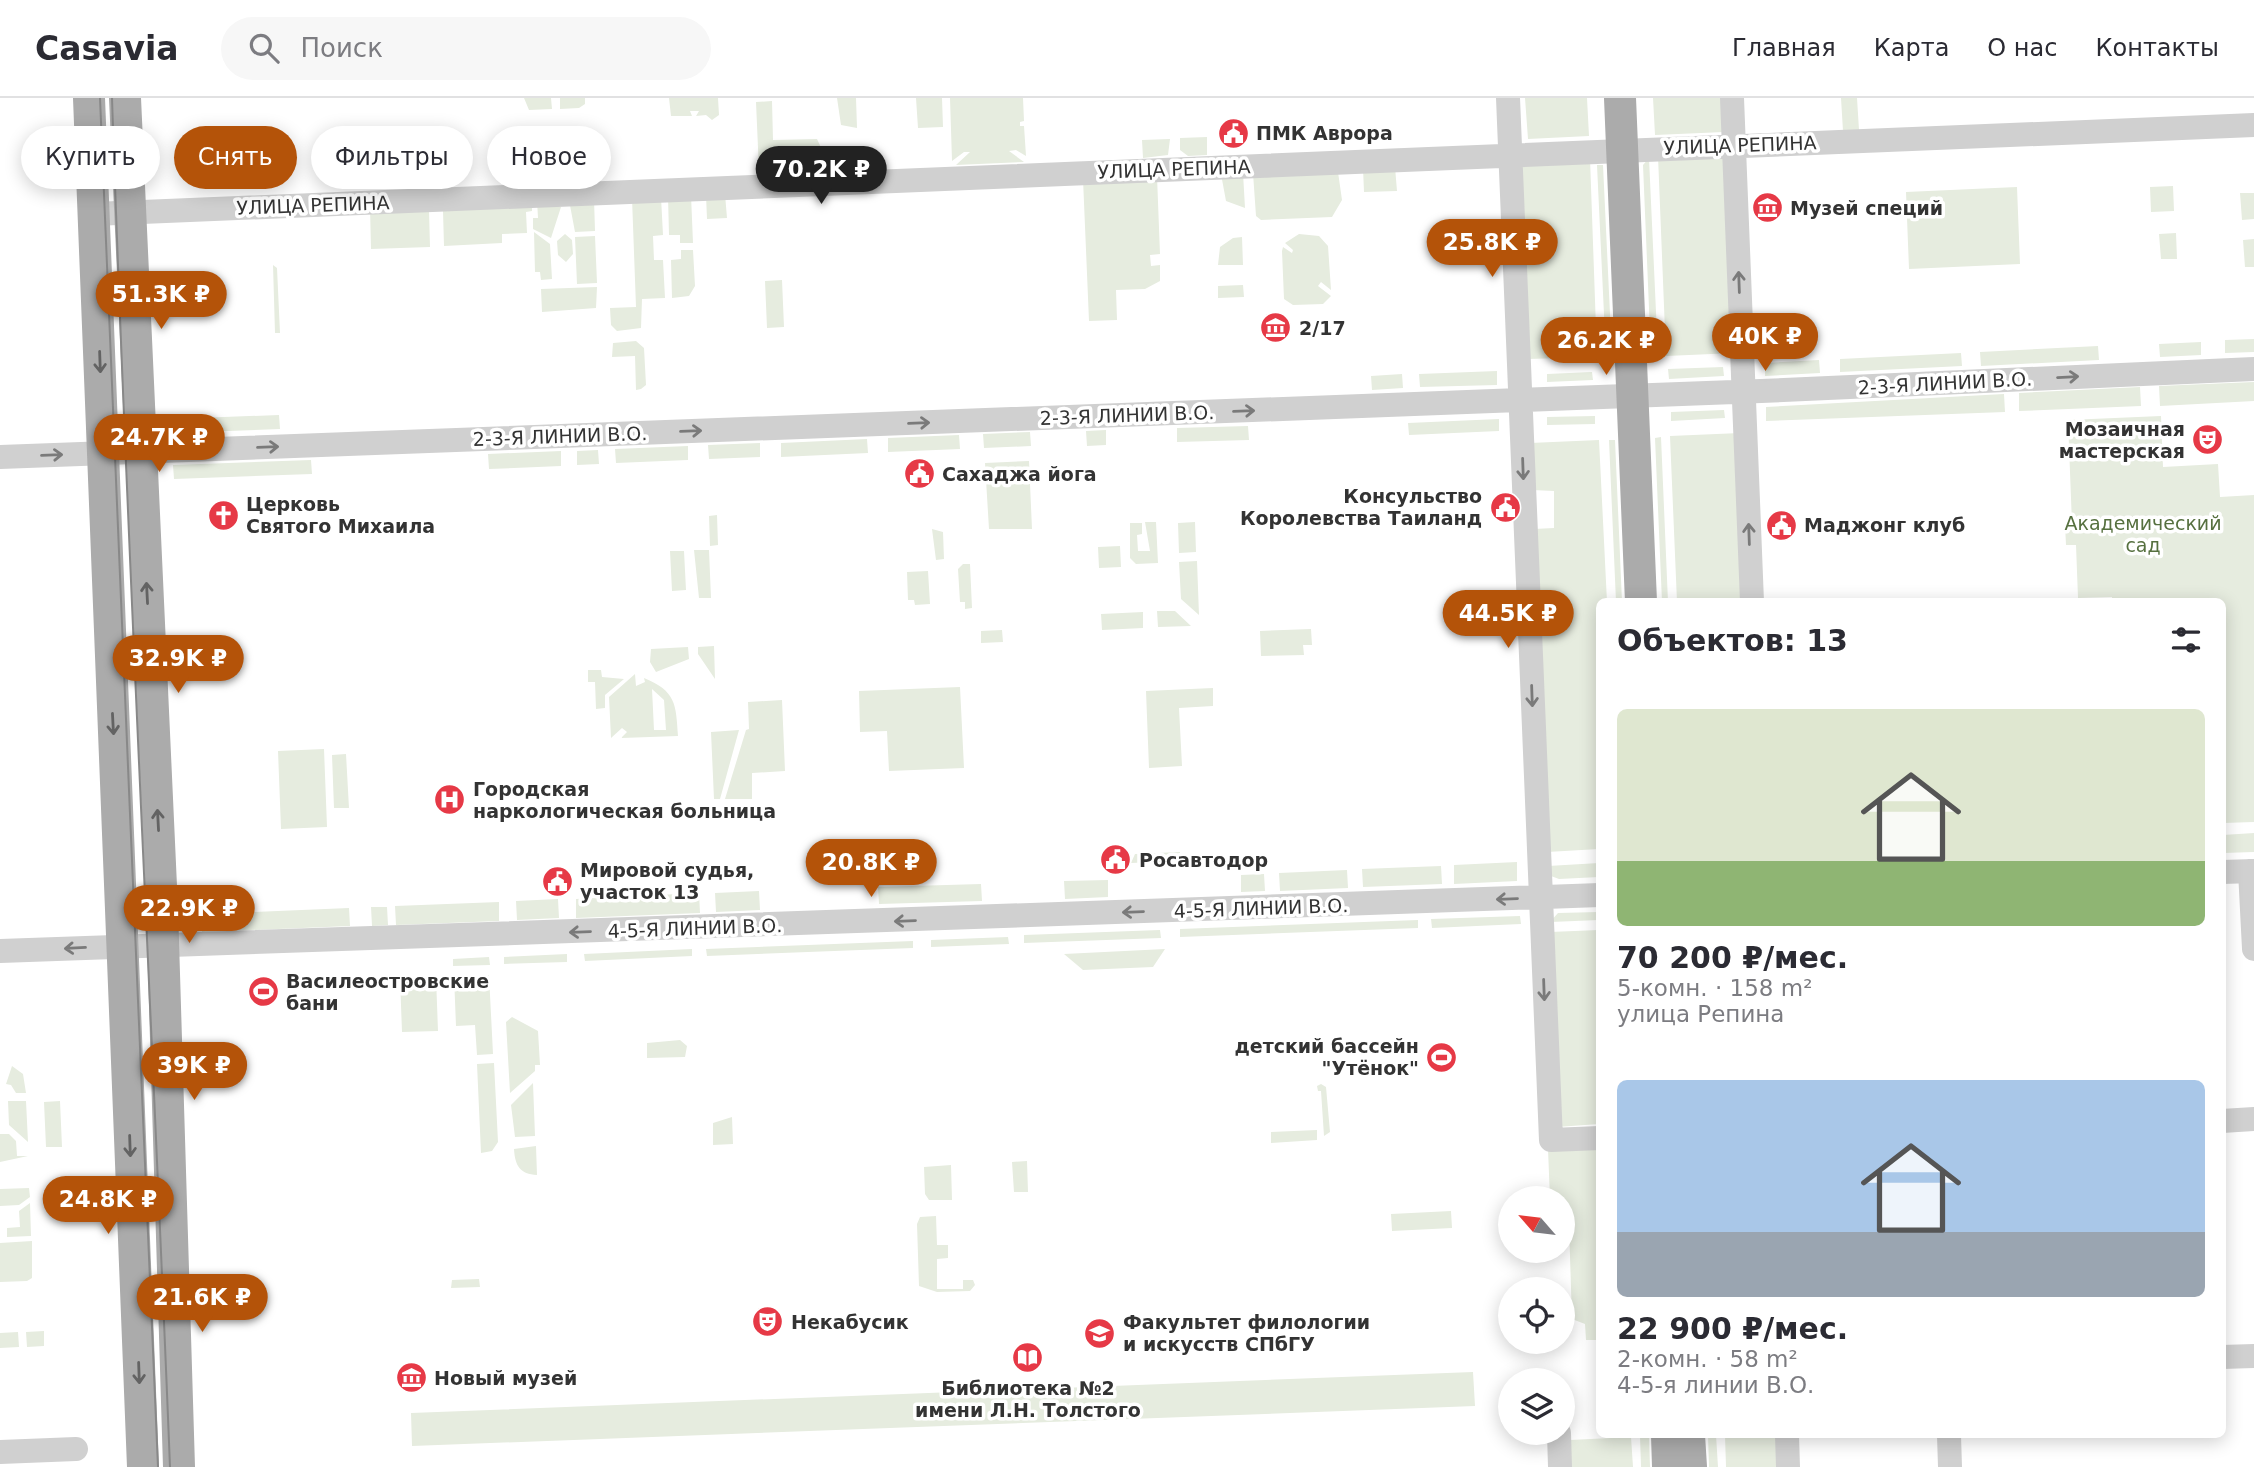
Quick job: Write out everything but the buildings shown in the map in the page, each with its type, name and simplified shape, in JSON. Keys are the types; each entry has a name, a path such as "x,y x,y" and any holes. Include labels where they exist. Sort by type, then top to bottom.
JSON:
{"main road":[{"path":"89,98 143,1467"},
{"path":"125,98 163,947 179,1467"},
{"path":"1620,98 1641,598"},
{"path":"1667,1438 1668,1467"},
{"path":"1689,1438 1691,1467"}],"street":[{"path":"1508,98 1551,1140 1596,1138"},
{"path":"1732,98 1752,598"},
{"name":"УЛИЦА РЕПИНА","path":"93,214 2254,125"},
{"name":"2-3-Я ЛИНИИ В.О.","path":"0,457 1743,392 2254,369"},
{"path":"2226,872 2252,871 2254,949"},
{"name":"4-5-Я ЛИНИИ В.О.","path":"0,951 1596,895"},
{"path":"2226,1121 2254,1119"},
{"path":"2226,1357 2254,1356"},
{"path":"1787,1438 1788,1467"},
{"path":"1949,1438 1950,1467"},
{"path":"1559,1445 1560,1467"},
{"path":"0,1452 76,1449"}],"green space":[{"path":"524,98 551,98 552,109 529,110"},
{"path":"560,98 585,98 585,104 579,108 560,109"},
{"path":"669,98 718,98 719,115 712,120 706,115 696,116 699,111 690,111 692,116 671,116"},
{"path":"837,98 856,98 857,128 841,125"},
{"path":"916,98 942,98 943,127 918,128"},
{"path":"950,98 1023,98 1024,121 1020,122 1020,126 1024,126 1026,156 1016,150 1009,151 1024,162 956,165 970,152 964,152 952,161"},
{"path":"1525,98 1587,98 1589,136 1528,139"},
{"path":"1653,98 1723,98 1724,132 1655,135"},
{"path":"1841,98 1857,98 1859,130 1843,131"},
{"path":"772,101 773,140 817,139 823,152 822,168 759,171 756,102"},
{"path":"1207,137 1207,155 1188,156 1180,150 1180,138"},
{"path":"1170,139 1168,155 1143,158 1142,140"},
{"path":"1728,153 1735,353 1666,356 1658,156"},
{"path":"1590,158 1597,357 1528,359 1519,161"},
{"path":"1649,158 1658,356 1651,356 1643,165"},
{"path":"1597,165 1603,165 1612,357 1606,357"},
{"path":"1395,167 1397,191 1364,192 1363,168"},
{"path":"1338,172 1342,200 1332,217 1261,220 1256,216 1253,173"},
{"path":"1243,173 1245,208 1226,201 1221,174"},
{"path":"1157,176 1160,254 1150,255 1151,266 1160,265 1160,281 1145,289 1116,290 1117,320 1089,321 1083,179"},
{"path":"2173,186 2174,211 2151,212 2150,187"},
{"path":"2017,187 2020,264 1909,269 1906,192"},
{"path":"2240,193 2254,193 2254,219 2242,220"},
{"path":"725,194 727,218 707,219 706,195"},
{"path":"691,195 693,243 680,243 680,235 669,235 668,196"},
{"path":"661,197 663,235 653,236 654,260 663,260 665,298 642,299 641,328 617,331 611,325 610,308 636,307 632,198"},
{"path":"594,199 595,231 575,232 569,200"},
{"path":"532,200 532,211 526,212 527,233 502,234 502,243 444,246 443,211"},
{"path":"537,200 561,207 551,238 533,229 533,218 538,218"},
{"path":"370,207 429,210 430,247 371,249"},
{"path":"534,232 550,244 552,279 541,280 540,272 535,272"},
{"path":"2176,233 2177,259 2161,259 2159,234"},
{"path":"565,234 572,240 573,254 566,262 558,255 557,241"},
{"path":"1299,234 1319,236 1328,246 1331,290 1321,282 1318,286 1331,296 1323,304 1293,305 1284,299 1282,251 1283,247 1292,253 1293,250 1285,243"},
{"path":"595,236 597,283 577,284 575,237"},
{"path":"1242,237 1243,265 1218,265 1220,247 1233,238"},
{"path":"2254,239 2254,267 2245,267 2243,240"},
{"path":"681,250 693,250 695,286 689,296 672,298 671,260 681,259"},
{"path":"273,265 277,268 280,333 275,333"},
{"path":"782,280 784,327 767,328 765,281"},
{"path":"1243,285 1244,297 1218,298 1218,286"},
{"path":"597,287 596,308 542,312 541,289"},
{"path":"2254,339 2254,352 2225,353 2225,340"},
{"path":"636,341 644,348 646,385 636,390 635,356 612,357 613,343"},
{"path":"2201,342 2201,355 2160,357 2159,344"},
{"path":"2098,346 2099,360 1981,366 1980,352"},
{"path":"1961,353 1962,366 1840,372 1840,359"},
{"path":"1819,360 1820,373 1765,376 1765,363"},
{"path":"1723,367 1724,376 1669,379 1668,369"},
{"path":"1497,371 1497,385 1420,387 1419,374"},
{"path":"1592,372 1593,380 1547,382 1547,374"},
{"path":"1402,374 1403,388 1372,390 1371,376"},
{"path":"2254,382 2254,401 2160,406 2159,386"},
{"path":"2140,387 2141,406 2019,411 2019,393"},
{"path":"2004,394 2005,412 1766,421 1766,407"},
{"path":"1724,410 1725,418 1671,421 1671,412"},
{"path":"279,415 280,429 172,433 171,419"},
{"path":"1595,416 1595,424 1547,425 1547,417"},
{"name":"Академический сад","path":"2161,416 2163,467 2218,464 2220,497 2254,495 2254,822 2226,823 2226,598 2078,598 2076,545 2066,545 2065,525 2072,524 2068,420"},
{"path":"1499,419 1499,431 1409,435 1408,423"},
{"path":"1248,426 1249,440 1177,442 1177,428"},
{"path":"1106,430 1106,445 1087,446 1086,431"},
{"path":"1030,432 1031,446 984,448 983,434"},
{"path":"1740,433 1746,598 1677,598 1670,436"},
{"path":"959,435 960,449 888,452 888,438"},
{"path":"1661,437 1668,598 1662,598 1655,438"},
{"path":"867,439 868,453 781,457 781,443"},
{"path":"1599,440 1607,598 1596,598 1596,849 1547,852 1534,529 1554,528 1554,491 1532,490 1530,443"},
{"path":"1609,440 1615,440 1622,598 1616,598"},
{"path":"760,443 760,457 709,459 708,445"},
{"path":"688,446 688,460 616,463 615,449"},
{"path":"598,450 599,464 577,465 577,451"},
{"path":"561,451 561,466 489,469 488,454"},
{"path":"311,460 312,474 174,479 173,465"},
{"path":"1029,461 1032,529 989,529 985,463"},
{"path":"717,515 718,545 710,546 709,516"},
{"path":"1145,522 1156,522 1158,563 1136,564 1130,558 1130,523 1142,523 1142,534 1137,535 1138,551 1150,551"},
{"path":"1195,522 1196,552 1179,553 1178,523"},
{"path":"932,529 943,532 944,559 936,560"},
{"path":"1120,546 1121,567 1099,568 1098,547"},
{"path":"694,550 709,550 711,598 699,598"},
{"path":"670,551 684,551 686,590 672,591"},
{"path":"1197,561 1199,615 1181,599 1179,562"},
{"path":"963,564 970,564 972,608 965,609 965,602 960,602 958,569"},
{"path":"928,571 930,604 915,605 914,600 908,600 907,572"},
{"path":"1157,611 1175,611 1191,626 1158,627"},
{"path":"1143,612 1143,628 1102,630 1101,614"},
{"path":"1311,629 1312,645 1303,645 1304,655 1261,656 1260,631"},
{"path":"1002,630 1003,642 981,643 981,631"},
{"path":"714,646 715,679 698,654 698,647"},
{"path":"688,647 689,659 656,672 650,662 651,649"},
{"path":"588,670 601,670 602,677 624,679 605,695 605,708 596,709 595,682 588,682"},
{"path":"635,674 636,686 645,682 644,678 655,683 663,688 672,700 678,736 621,738 627,732 622,728 611,738 609,697","holes":["652,689 664,700 666,730 654,730"]},
{"path":"960,687 964,768 889,771 887,731 860,732 859,691"},
{"path":"1213,688 1213,706 1179,708 1182,766 1149,768 1146,691"},
{"path":"782,700 785,771 752,773 752,799 725,799 746,730 749,729 748,702"},
{"path":"739,730 720,799 714,799 711,732"},
{"path":"324,749 327,827 281,829 278,751"},
{"path":"346,754 349,808 334,808 332,755"},
{"path":"2254,833 2254,852 2226,853 2226,835"},
{"path":"1180,852 1180,861 1131,863 1135,854"},
{"path":"1517,862 1517,881 1454,884 1454,865"},
{"path":"1596,863 1596,877 1559,879 1551,876 1548,866"},
{"path":"1441,866 1442,884 1363,887 1362,869"},
{"path":"1347,870 1348,888 1280,891 1279,873"},
{"path":"1264,874 1265,891 1241,892 1241,875"},
{"path":"1108,880 1108,897 1065,899 1064,881"},
{"path":"981,884 982,901 879,904 878,887"},
{"path":"759,891 760,910 716,912 715,893"},
{"path":"699,893 700,913 576,918 576,899"},
{"path":"558,899 559,918 517,920 516,901"},
{"path":"499,902 499,921 396,925 395,906"},
{"path":"371,907 387,907 388,925 372,926"},
{"path":"349,908 350,926 202,932 202,914"},
{"path":"1596,912 1596,920 1550,922 1558,913"},
{"path":"1520,916 1521,924 1432,928 1431,919"},
{"path":"1418,920 1418,928 1180,937 1180,929"},
{"path":"1160,930 1161,938 1024,943 1024,935"},
{"path":"1596,930 1596,1124 1557,1127 1550,932"},
{"path":"1008,937 1009,944 931,947 931,940"},
{"path":"913,941 913,948 707,956 706,949"},
{"path":"692,949 692,956 585,961 584,954"},
{"path":"1165,949 1153,967 1083,970 1064,954"},
{"path":"567,954 567,962 504,964 504,957"},
{"path":"489,957 490,965 453,966 453,959"},
{"path":"489,975 493,1054 477,1055 475,1025 456,1026 454,976"},
{"path":"436,977 438,1031 402,1032 400,978"},
{"path":"512,1017 538,1031 540,1065 535,1065 535,1071 510,1093 506,1022"},
{"path":"680,1040 687,1046 685,1057 647,1058 647,1043"},
{"path":"494,1063 498,1142 492,1151 481,1153 477,1064"},
{"path":"12,1066 23,1074 26,1093 16,1093 11,1085 6,1084"},
{"path":"533,1083 535,1136 515,1137 511,1105"},
{"path":"1321,1084 1326,1087 1330,1132 1324,1136 1321,1091 1318,1091 1317,1086"},
{"path":"8,1101 26,1101 28,1142 9,1125"},
{"path":"60,1101 62,1147 46,1147 44,1102"},
{"path":"732,1117 733,1144 713,1145 713,1123"},
{"path":"1317,1130 1317,1140 1271,1143 1271,1132"},
{"path":"0,1134 9,1134 16,1141 17,1156 28,1156 0,1162"},
{"path":"536,1146 537,1175 526,1173 520,1168 514,1149"},
{"path":"1596,1147 1596,1340 1586,1340 1585,1324 1575,1320 1575,1277 1571,1277 1570,1264 1575,1264 1575,1186 1549,1186 1548,1149"},
{"path":"1027,1161 1028,1192 1014,1192 1012,1162"},
{"path":"951,1165 952,1200 929,1200 925,1194 924,1167"},
{"path":"29,1188 30,1197 19,1205 0,1206 0,1189"},
{"path":"30,1203 31,1236 7,1237 7,1228 20,1227 19,1211"},
{"path":"1451,1211 1452,1228 1392,1231 1391,1214"},
{"path":"936,1216 937,1245 948,1245 948,1258 937,1259 937,1289 963,1289 963,1280 973,1280 975,1285 970,1291 937,1292 919,1286 917,1224 920,1217"},
{"path":"32,1241 32,1278 27,1281 0,1282 0,1243"},
{"path":"479,1279 480,1287 451,1288 452,1280"},
{"path":"44,1331 44,1346 27,1347 26,1332"},
{"path":"18,1332 19,1347 0,1348 0,1333"},
{"path":"1473,1372 1475,1406 412,1446 411,1413"},
{"path":"1631,1438 1633,1467 1571,1467 1570,1445 1575,1445 1575,1440"},
{"path":"1640,1438 1649,1438 1650,1467 1641,1467"},
{"path":"1708,1438 1716,1438 1718,1467 1709,1467"},
{"path":"1725,1438 1777,1438 1779,1467 1726,1467"}],"tram line":[{"path":"100,98 158,1467"},
{"path":"112,98 170,1467"}],"place":[{"name":"ПМК Аврора","path":"1233,133"},
{"name":"Музей специй","path":"1767,208"},
{"name":"2/17","path":"1276,328"},
{"name":"Мозаичная мастерская","path":"2208,440"},
{"name":"Сахаджа йога","path":"919,474"},
{"name":"Консульство Королевства Таиланд","path":"1505,507"},
{"name":"Церковь Святого Михаила","path":"223,515"},
{"name":"Маджонг клуб","path":"1781,525"},
{"name":"Городская наркологическая больница","path":"450,800"},
{"name":"Росавтодор","path":"1116,860"},
{"name":"Мировой судья, участок 13","path":"557,881"},
{"name":"Василеостровские бани","path":"263,992"},
{"name":"детский бассейн \"Утёнок\"","path":"1442,1057"},
{"name":"Некабусик","path":"768,1322"},
{"name":"Факультет филологии и искусств СПбГУ","path":"1100,1333"},
{"name":"Библиотека №2 имени Л.Н. Толстого","path":"1028,1357"},
{"name":"Новый музей","path":"411,1378"}]}
